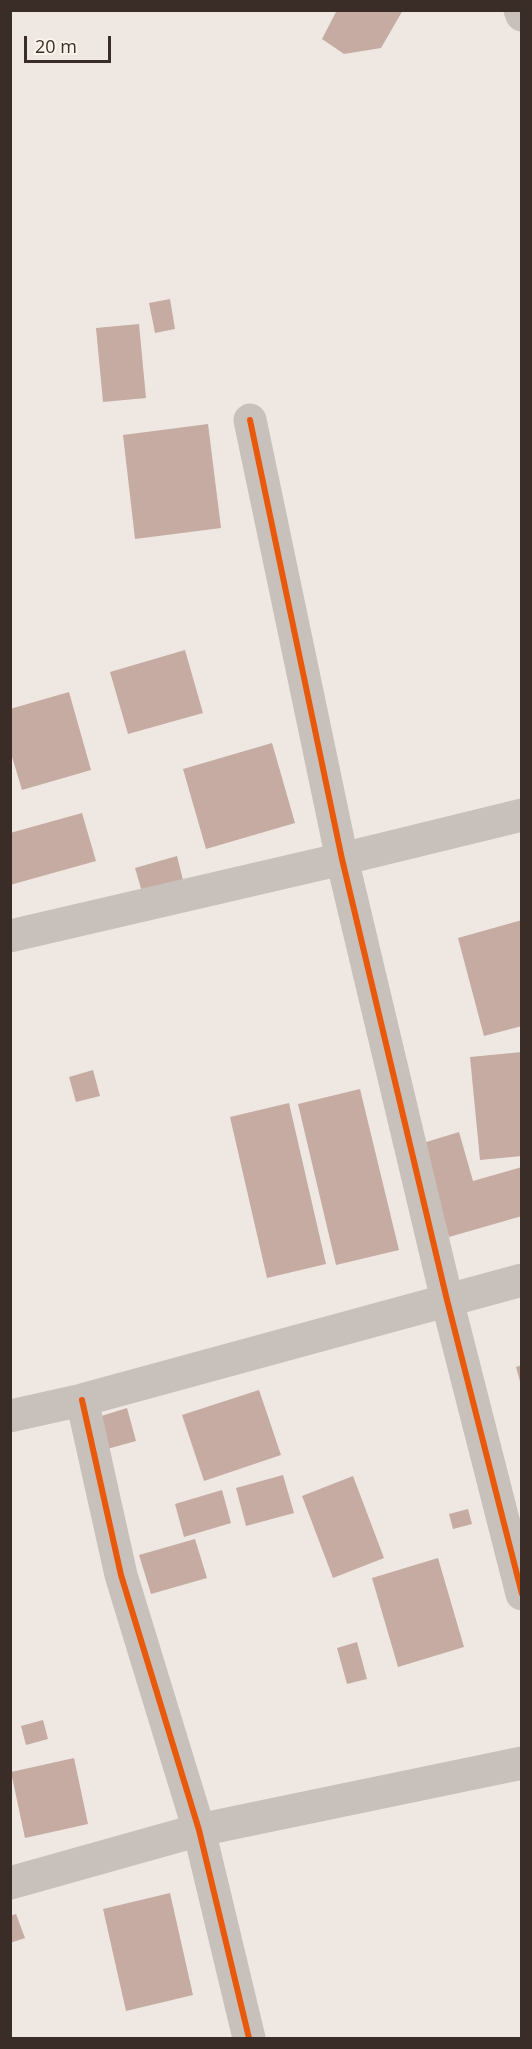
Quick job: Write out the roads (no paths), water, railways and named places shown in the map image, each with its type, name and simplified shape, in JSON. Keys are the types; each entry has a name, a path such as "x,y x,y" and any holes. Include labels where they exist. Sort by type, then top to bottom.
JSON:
{"street":[{"path":"520,10 522,15"},
{"path":"250,420 342,859 447,1300 522,1594"},
{"path":"10,936 522,815"},
{"path":"10,1416 82,1400 522,1280"},
{"path":"82,1400 121,1575 200,1830 249,2038"},
{"path":"10,1883 200,1830 522,1763"}]}
